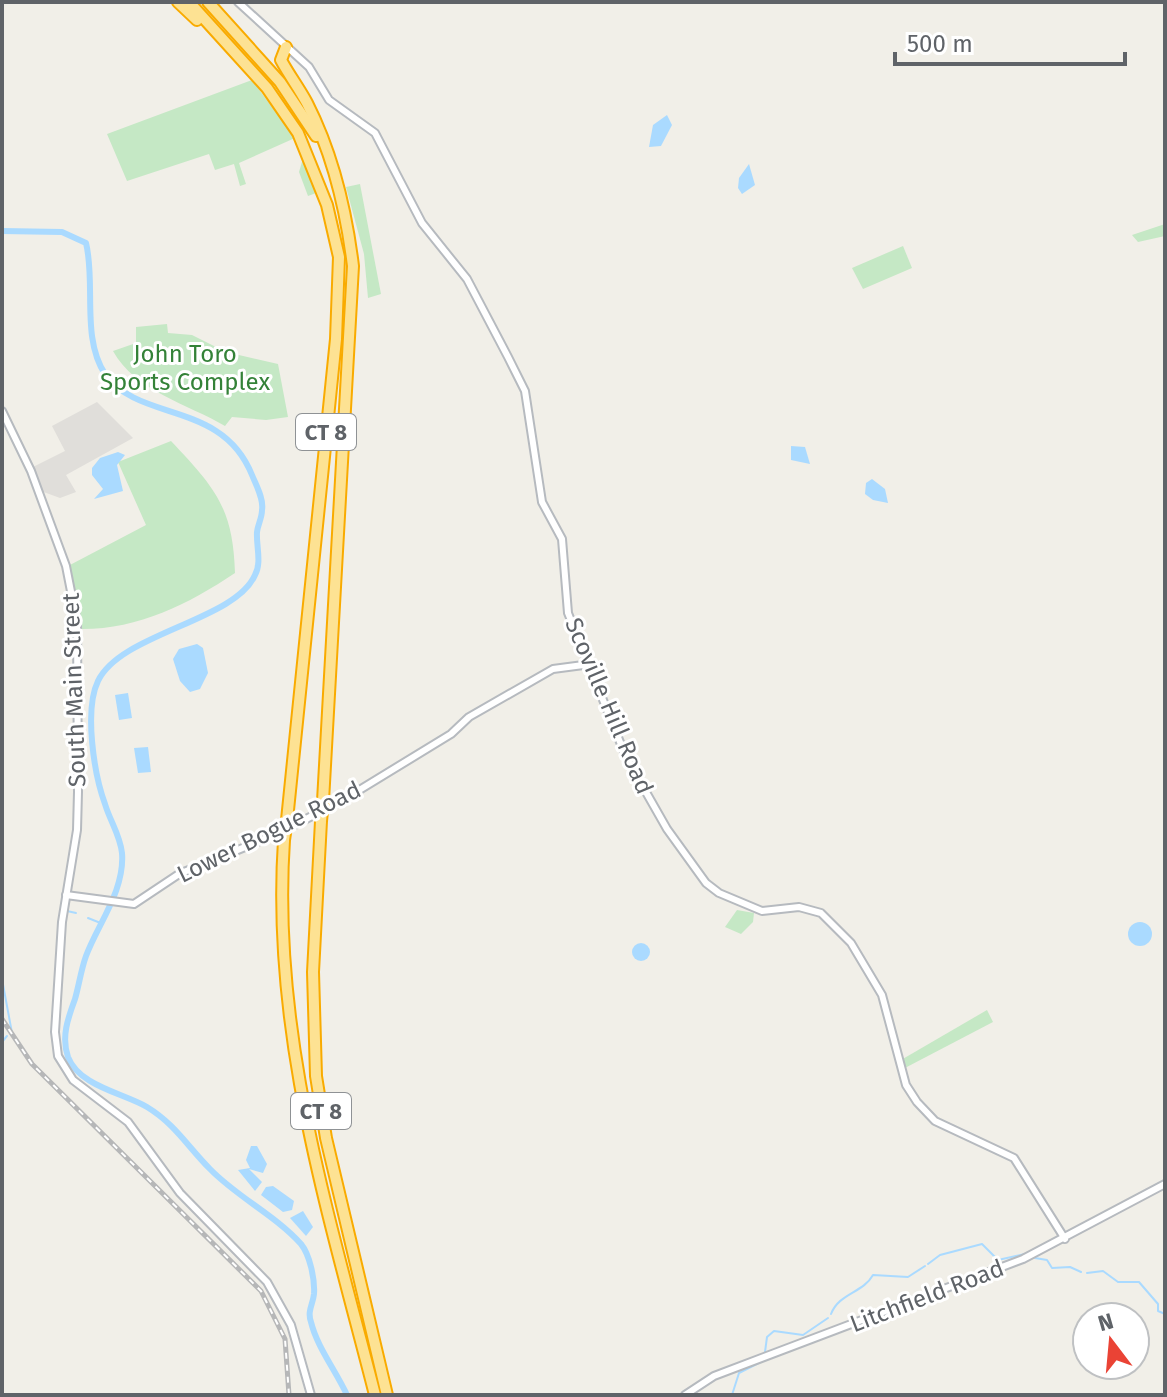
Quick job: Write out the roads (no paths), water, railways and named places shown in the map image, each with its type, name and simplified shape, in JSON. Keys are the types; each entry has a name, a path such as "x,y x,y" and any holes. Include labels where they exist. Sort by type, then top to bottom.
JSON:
{"highway":[{"path":"178,2 248,67"},
{"name":"CT 8","path":"189,2 284,111 310,157 327,205 339,257 336,339 284,840 282,951 295,1071 374,1395"},
{"name":"CT 8","path":"208,2 292,99 315,134 336,177 349,236 353,294 313,972 316,1076 326,1138 387,1395"},
{"path":"286,47 281,60 308,105 336,177"}],"street":[{"name":"Scoville Hill Road","path":"238,2 309,67 329,100 344,114 368,127 383,146 422,223 467,279 522,383 542,502 563,545 568,613 639,784 667,829 706,883 744,906 762,911 799,907 821,913 861,956 877,984 906,1085 917,1102 935,1121 1014,1158 1065,1239"},
{"name":"South Main Street","path":"2,411 31,471 66,566 77,622 77,830 66,895 55,1038 62,1065 73,1080 128,1122 176,1190 267,1282 291,1325 311,1395"},
{"name":"Lower Bogue Road","path":"66,895 134,904 179,874 277,834 343,800 451,734 469,717 553,669 591,664"},
{"name":"Litchfield Road","path":"685,1395 714,1376 997,1270 1065,1239 1165,1184"}],"water":[{"path":"667,115 672,125 661,146 649,147 653,125"},
{"path":"749,164 755,185 742,194 738,188 739,178"},
{"path":"791,446 805,447 810,464 791,460"},
{"path":"118,452 125,455 117,465 123,491 94,499 103,489 92,475 92,468 100,458"},
{"path":"872,479 885,489 888,503 873,500 865,494 866,483"},
{"path":"197,644 203,648 208,673 200,689 190,692 180,681 173,659 179,649"},
{"path":"128,693 132,718 119,720 115,695"},
{"path":"148,747 151,772 138,773 134,748"},
{"path":"1140,922 1149,925 1152,934 1149,943 1140,946 1131,943 1128,934 1131,925"},
{"path":"641,943 650,952 641,961 632,952"},
{"path":"251,1146 257,1146 267,1164 263,1173 249,1169 262,1182 255,1191 238,1170 250,1168 246,1160"},
{"path":"273,1186 294,1201 292,1210 283,1212 261,1195 266,1187"},
{"path":"303,1211 313,1227 306,1236 290,1218"}],"waterway":[{"path":"2,231 62,232 86,243 93,344 105,374 120,389 139,400 202,423 221,434 239,451 261,497 262,513 257,532 258,565 243,591 203,616 129,651 111,665 98,681 91,725 94,760 101,791 121,846 122,867 110,906 84,961 65,1042 68,1057 82,1075 157,1114 221,1179 301,1244 313,1275 314,1294 310,1314 314,1331 347,1395"},
{"path":"67,911 76,913"},
{"path":"88,918 103,924"},
{"path":"2,979 12,1033"},
{"path":"2,1042 7,1036"},
{"path":"928,1264 940,1255 982,1244 998,1260 1025,1254"},
{"path":"1035,1258 1047,1260 1052,1268 1070,1267 1081,1272"},
{"path":"831,1314 840,1302 873,1275 908,1277 925,1266"},
{"path":"1087,1273 1103,1271 1118,1282 1139,1282 1158,1304 1158,1311 1165,1314"},
{"path":"765,1352 767,1337 774,1331 803,1335 828,1318"},
{"path":"732,1395 739,1373 765,1360"}],"railway":[{"path":"2,1019 32,1064 261,1291 285,1339 289,1395"}],"park label":[{"name":"John Toro Sports Complex","path":"185,368"}]}
